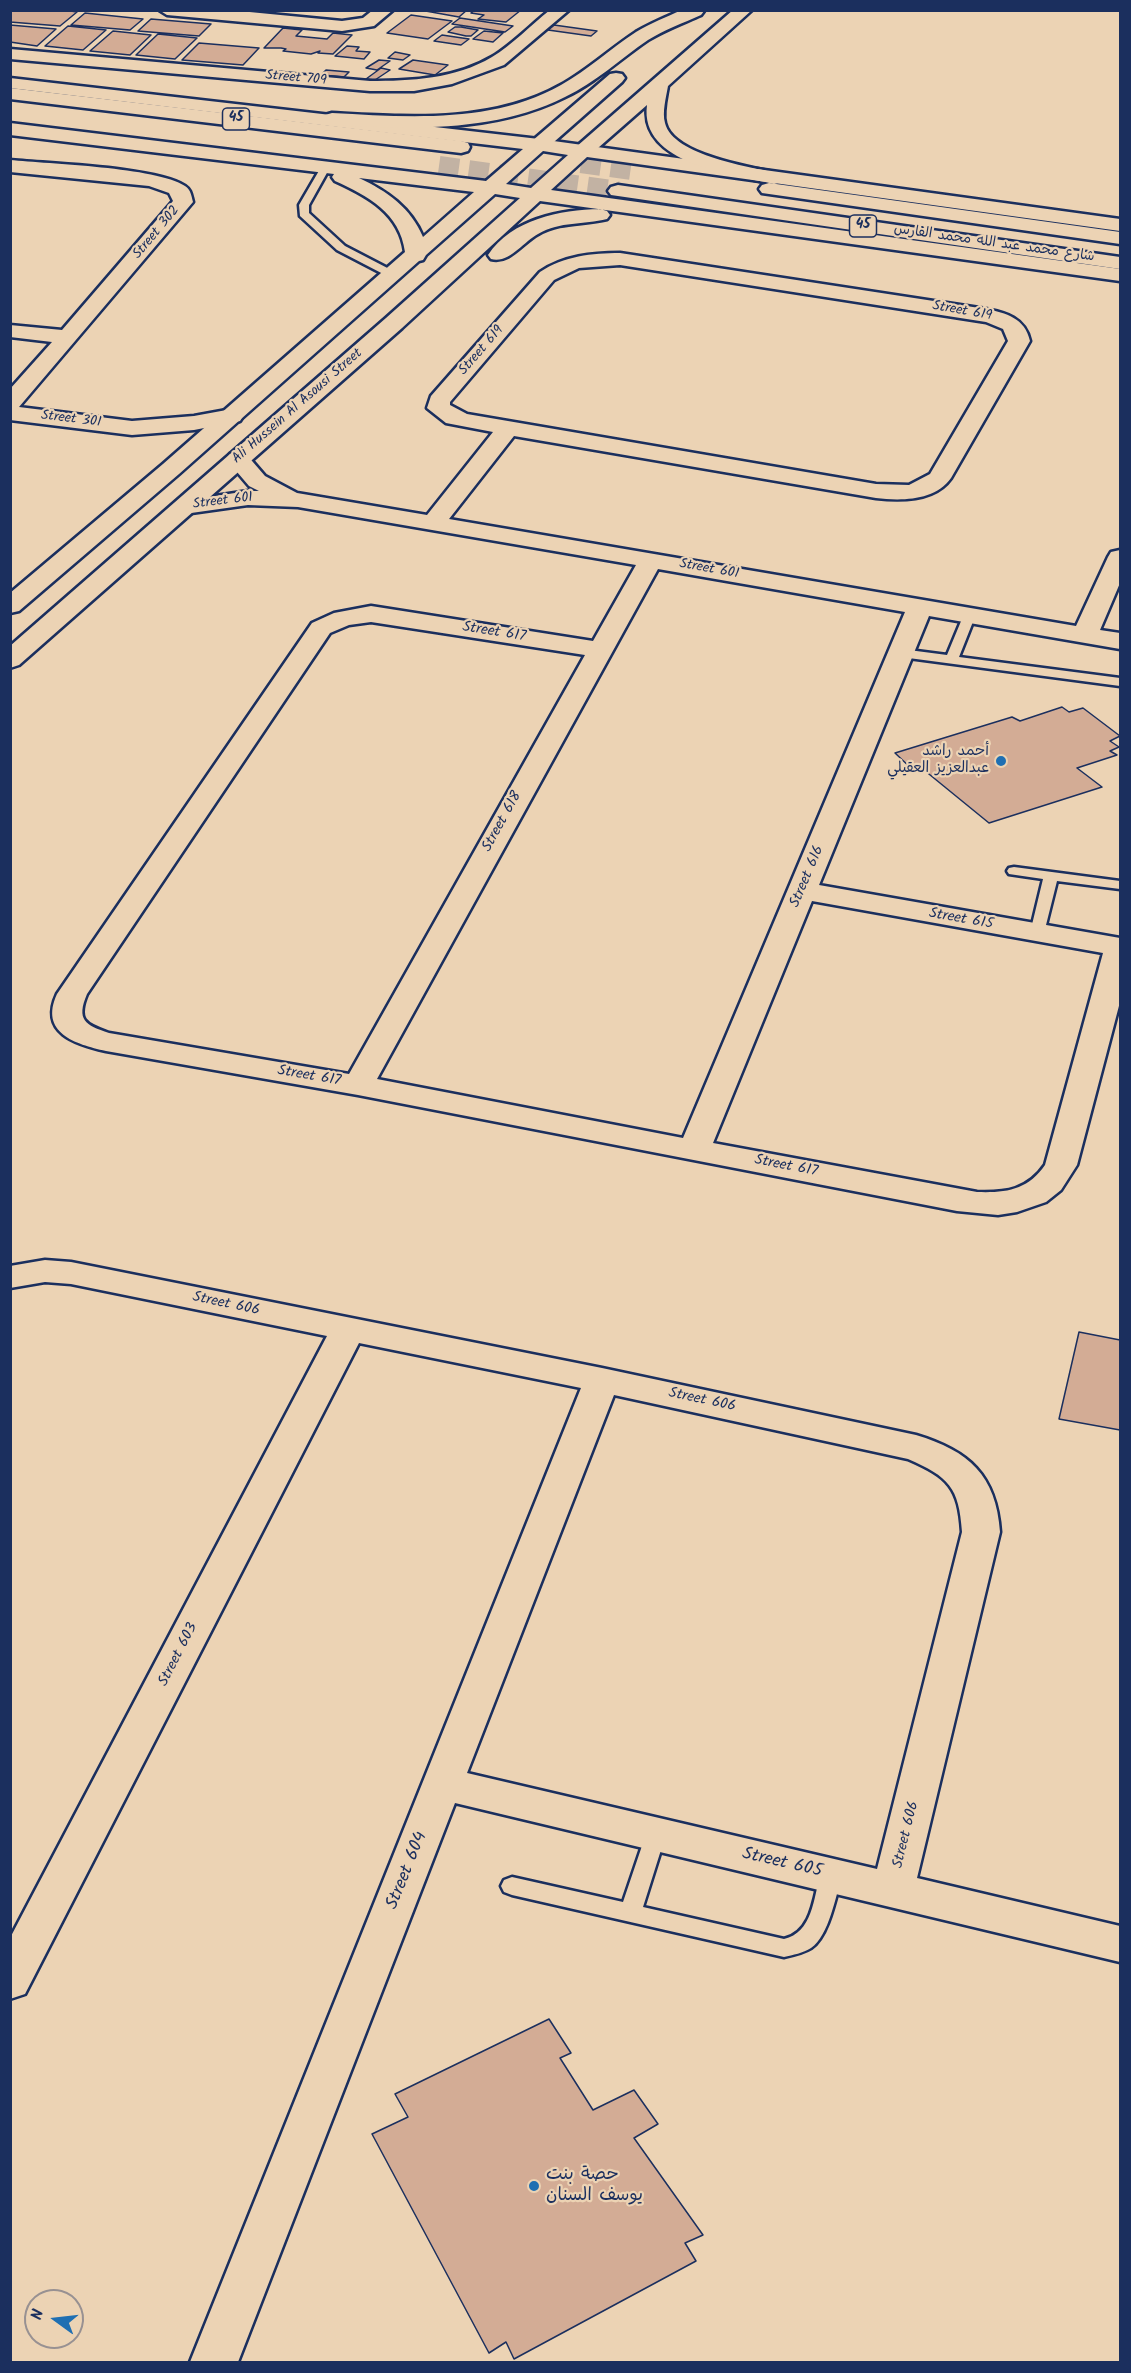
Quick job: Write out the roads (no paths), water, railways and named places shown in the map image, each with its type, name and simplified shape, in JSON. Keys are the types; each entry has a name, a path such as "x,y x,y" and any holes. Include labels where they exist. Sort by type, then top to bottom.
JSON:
{"street":[{"path":"178,11 342,26 368,22 385,10"},
{"name":"Street 709","path":"10,54 370,86 414,86 452,79 498,61 561,10"},
{"path":"332,119 390,122 442,120 487,115 526,106 564,91 642,36 695,10"},
{"path":"10,606 171,470 416,256 539,144 695,10"},
{"name":"Ali Hussein Al Asousi Street","path":"10,660 394,323 583,151 744,10"},
{"path":"10,83 539,144 1120,225"},
{"path":"659,84 656,127 667,142 703,160 774,178"},
{"name":"45","path":"10,93 461,147"},
{"name":"45","path":"10,113 439,166"},
{"path":"10,129 492,188 1120,275"},
{"path":"303,165 323,171 375,194 398,212 413,233 416,256"},
{"name":"Street 302","path":"10,166 152,180 170,185 183,197 180,207 10,404"},
{"name":"شارع محمد عبد الله محمد الفارس","path":"639,171 1120,238"},
{"name":"شارع محمد عبد الله محمد الفارس","path":"618,190 1120,263"},
{"path":"394,323 438,302 479,273 520,234 560,219 594,215 691,216"},
{"name":"Street 619","path":"606,259 633,261 980,314 1006,322 1019,334 1019,340 939,478 926,488 915,491 876,491 508,428 453,418 438,408 439,400 547,276 561,268 581,262 606,259"},
{"path":"10,331 69,337"},
{"name":"Street 301","path":"10,413 132,428 184,424 232,416"},
{"name":"Street 301","path":"132,428 161,441 169,450 172,459 171,470"},
{"path":"434,522 508,428"},
{"name":"Street 601","path":"238,459 257,481 297,500"},
{"name":"Street 601","path":"184,507 248,498 297,500 1120,641"},
{"path":"1085,634 1120,557"},
{"name":"Street 618","path":"358,1085 651,560"},
{"name":"Street 616","path":"695,1148 920,606"},
{"name":"Street 617","path":"599,650 371,614 343,618 321,628 66,1005 65,1016 70,1025 79,1033 91,1038 358,1085 969,1202 995,1204 1019,1201 1040,1192 1054,1180 1061,1165 1120,947"},
{"name":"Street 615","path":"802,891 1120,947"},
{"name":"Street 606","path":"10,1277 45,1271 71,1273 602,1380 916,1448 937,1456 955,1468 978,1498 981,1532 893,1891"},
{"name":"Street 603","path":"10,1981 348,1330"},
{"name":"Street 604","path":"214,2362 602,1380"},
{"name":"Street 605","path":"443,1784 1120,1944"}],"lane":[{"path":"323,171 304,205 304,214 342,248 393,275"},
{"path":"952,659 970,614"},
{"path":"901,654 1120,682"},
{"path":"1014,871 1120,885"},
{"path":"1036,933 1051,876"},
{"path":"630,1913 656,1834"},
{"path":"512,1886 772,1946 791,1947 808,1939 814,1929 831,1875"}],"tunnel":[{"path":"581,163 639,171"},
{"path":"439,166 618,191"}],"place":[{"name":"أحمد راشد عبدالعزيز العقيلي","path":"1001,761"},
{"name":"حصة بنت يوسف السنان","path":"534,2186"}]}
